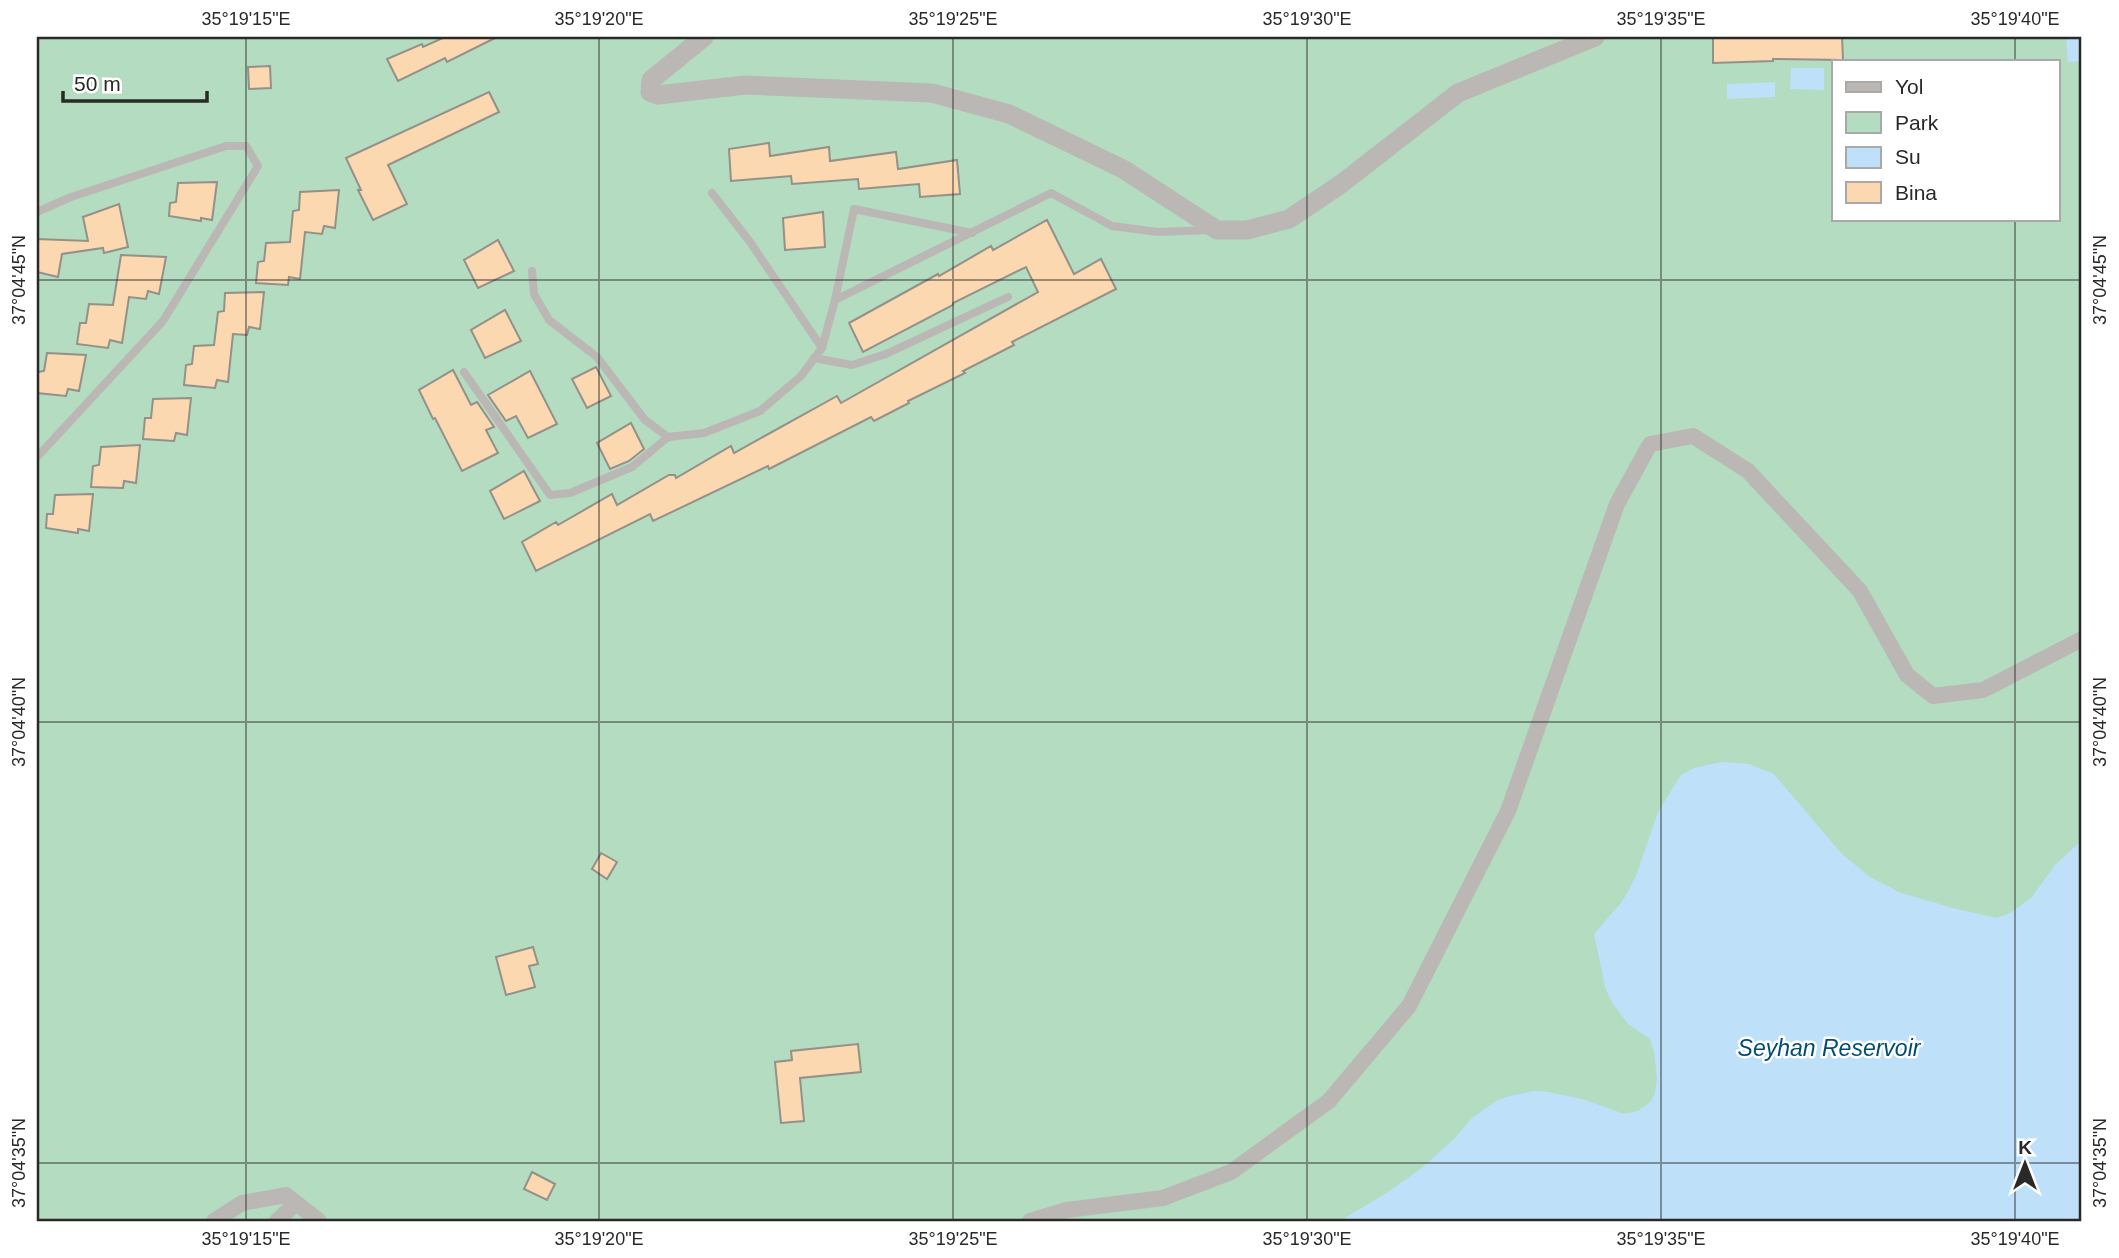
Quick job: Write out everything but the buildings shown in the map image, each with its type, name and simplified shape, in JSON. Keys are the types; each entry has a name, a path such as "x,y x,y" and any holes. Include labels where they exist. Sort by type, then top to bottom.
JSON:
{"street":[{"path":"704,37 651,80 650,92 657,95 745,85 932,93 1009,114 1123,169 1217,230 1247,230 1289,219 1341,184 1458,93 1595,37"},
{"path":"1030,1221 1067,1210 1163,1198 1231,1172 1329,1101 1409,1006 1508,811 1617,504 1650,444 1693,436 1748,471 1860,591 1907,675 1933,696 1983,690 2082,639"},
{"path":"214,1221 242,1203 286,1195 319,1221"},
{"path":"277,1221 296,1203"}],"lane":[{"path":"37,212 71,197 226,146 246,146 258,166 163,321 37,457"},
{"path":"712,193 750,242 822,348"},
{"path":"835,300 1051,193 1112,226 1158,232 1217,230"},
{"path":"464,372 550,495 570,492 632,467 668,437 704,433 760,411 801,376 822,348 855,209 972,233"},
{"path":"532,271 534,294 549,320 597,357 645,420 668,437"},
{"path":"814,358 852,365 875,358 1007,297"}],"green space":[{"path":"37,37 2082,37 2082,1221 37,1221"}],"water":[{"path":"2066,37 2081,37 2082,61 2068,62"},
{"path":"1791,68 1824,68 1824,90 1790,89"},
{"path":"1775,82 1775,97 1727,99 1727,84"},
{"name":"Seyhan Reservoir","path":"1721,762 1749,764 1774,774 1841,853 1870,877 1901,893 1997,918 2010,913 2031,898 2055,865 2082,840 2082,1221 1343,1221 1423,1167 1455,1138 1472,1118 1496,1101 1535,1091 1548,1092 1586,1100 1624,1114 1638,1111 1651,1101 1657,1078 1650,1039 1628,1024 1611,1001 1605,987 1594,934 1621,903 1630,888 1658,812 1681,775 1694,768"}]}
